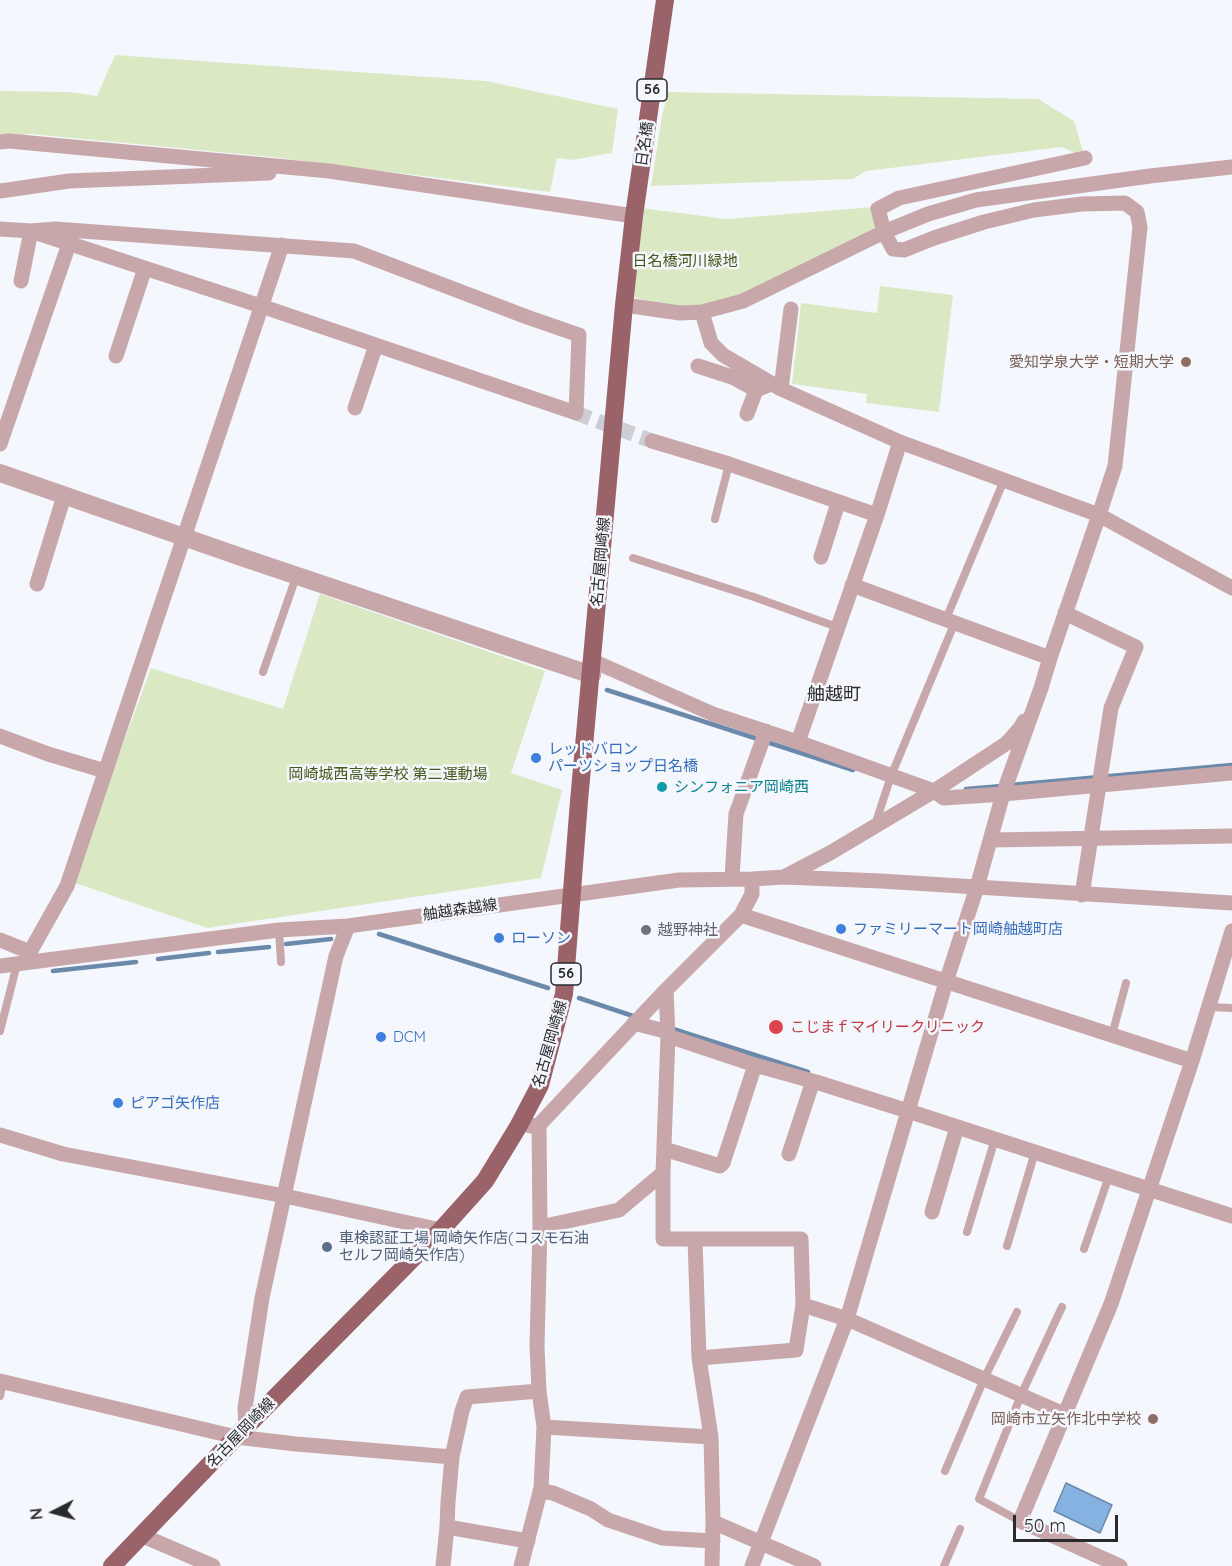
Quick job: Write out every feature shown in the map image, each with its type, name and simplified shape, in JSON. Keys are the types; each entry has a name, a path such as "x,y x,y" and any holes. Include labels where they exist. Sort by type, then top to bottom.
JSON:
{"main road":[{"name":"日名橋","path":"639,181 665,0"},
{"name":"名古屋岡崎線","path":"112,1566 441,1230 485,1181 519,1127 540,1085 564,994 624,305 639,181"}],"street":[{"path":"0,142 329,171 634,216"},
{"path":"752,1566 847,1319 1003,794 1041,688 1114,466 1140,227 1137,212 1125,203 1082,204 1034,210 974,225 904,250 893,249 884,232 878,209 899,198 1085,158"},
{"path":"624,305 680,313 702,312 743,301 884,232 928,214 976,200 1232,167"},
{"path":"0,191 69,181 329,171"},
{"path":"0,229 31,231 55,229 354,251 579,335 576,413 31,231"},
{"path":"21,281 31,231"},
{"path":"0,444 69,244"},
{"path":"0,940 25,960 67,886 282,245"},
{"path":"116,356 145,268"},
{"path":"776,387 791,309"},
{"path":"702,312 711,343 723,355 776,387 900,442 1099,515 1232,588"},
{"path":"355,408 376,345"},
{"path":"698,366 732,377 756,390 776,387"},
{"path":"747,414 756,390"},
{"path":"652,441 729,464 877,516"},
{"path":"798,742 877,516 900,442"},
{"path":"0,473 297,576 592,668 713,714 934,791 944,798 1232,772"},
{"path":"37,584 64,496"},
{"path":"821,557 838,503"},
{"path":"852,585 1050,657"},
{"path":"1065,613 1136,646 1111,708 1082,895"},
{"path":"784,877 830,853 934,791 1007,743 1021,727 1041,688"},
{"path":"732,878 736,814 766,731"},
{"path":"0,736 48,754 105,771"},
{"path":"990,840 1232,836"},
{"name":"舳越森越線","path":"0,966 25,960 279,930 348,926 679,879 784,877 1232,903"},
{"path":"519,1127 539,1125 638,1019 741,915 752,894 752,879"},
{"path":"741,915 1192,1061"},
{"path":"241,1433 262,1298 336,956 348,926"},
{"path":"1120,1566 1020,1521 1111,1304 1209,1007 1226,968 1232,931"},
{"path":"666,990 663,1239 801,1239 803,1305 796,1350 699,1358"},
{"path":"638,1019 755,1065 908,1111 1232,1216"},
{"path":"664,1149 720,1166 723,1163 755,1065"},
{"path":"789,1154 813,1081"},
{"path":"521,1566 540,1491 544,1427 539,1391 537,1346 540,1227 539,1125"},
{"path":"932,1212 957,1127"},
{"path":"0,1135 63,1154 285,1196 441,1230"},
{"path":"540,1227 619,1210 663,1173"},
{"path":"695,1239 699,1358 711,1437 712,1566"},
{"path":"803,1305 847,1319 1064,1414"},
{"path":"1,1386 296,1444 452,1457"},
{"path":"443,1566 452,1457 467,1397 539,1391"},
{"path":"544,1427 711,1437"},
{"path":"540,1491 554,1493 591,1509 608,1520 662,1538 712,1540"},
{"path":"713,1522 814,1566"},
{"path":"447,1527 528,1541"},
{"path":"143,1536 213,1566"}],"lane":[{"path":"715,519 729,464"},
{"path":"874,827 891,776 1004,480"},
{"path":"633,558 754,597 837,627"},
{"path":"263,672 297,576"},
{"path":"279,930 281,962"},
{"path":"0,1031 25,960"},
{"path":"1112,1035 1126,983"},
{"path":"1209,1007 1232,1008"},
{"path":"967,1232 995,1139"},
{"path":"1007,1246 1035,1152"},
{"path":"1084,1249 1108,1176"},
{"path":"1020,1521 979,1499 1021,1395 1062,1307"},
{"path":"945,1471 984,1379 1017,1312"},
{"path":"944,1566 960,1529"}],"green space":[{"path":"115,55 486,81 618,109 612,153 571,160 557,158 550,192 272,157 31,134 0,137 0,91 69,92 97,96"},
{"path":"668,92 1038,99 1074,121 1085,158 1062,147 866,171 853,179 651,186"},
{"name":"日名橋河川緑地","path":"874,207 878,229 742,298 680,309 632,297 641,208 726,219"},
{"path":"880,286 953,295 939,412 866,403 867,394 792,384 801,303 877,313"},
{"name":"岡崎城西高等学校 第二運動場","path":"320,594 545,671 511,773 562,790 541,878 207,928 72,882 151,668 283,709"}],"water":[{"path":"1066,1483 1112,1505 1100,1533 1054,1511"}],"waterway":[{"path":"607,690 853,770"},
{"path":"1011,785 1232,765"},
{"path":"966,789 1002,786"},
{"path":"379,934 548,988"},
{"path":"286,944 331,939"},
{"path":"218,952 269,947"},
{"path":"158,959 209,953"},
{"path":"53,971 136,962"},
{"path":"579,998 636,1017"},
{"path":"670,1028 808,1072"}],"tunnel":[{"path":"576,413 652,441"}],"place":[{"name":"愛知学泉大学・短期大学","path":"1186,362"},
{"name":"レッドバロン パーツショップ日名橋","path":"536,758"},
{"name":"シンフォニア岡崎西","path":"662,787"},
{"name":"ファミリーマート岡崎舳越町店","path":"841,929"},
{"name":"越野神社","path":"646,930"},
{"name":"ローソン","path":"499,938"},
{"name":"こじまｆマイリークリニック","path":"776,1027"},
{"name":"DCM","path":"381,1037"},
{"name":"ピアゴ矢作店","path":"118,1103"},
{"name":"車検認証工場 岡崎矢作店(コスモ石油 セルフ岡崎矢作店)","path":"327,1247"},
{"name":"岡崎市立矢作北中学校","path":"1153,1419"}],"district":[{"name":"舳越町","path":"834,695"}]}
